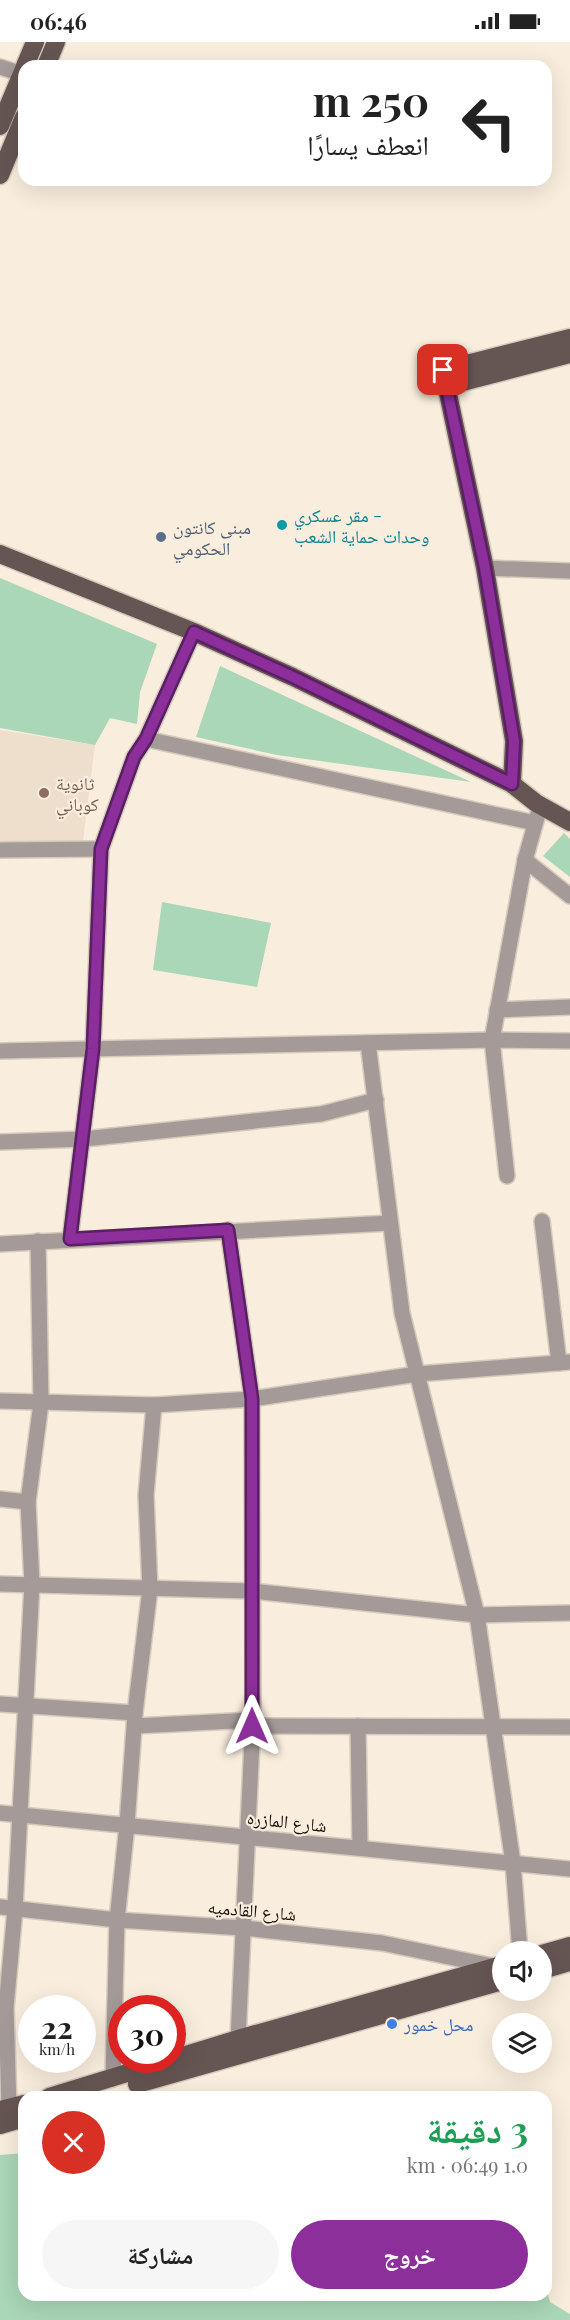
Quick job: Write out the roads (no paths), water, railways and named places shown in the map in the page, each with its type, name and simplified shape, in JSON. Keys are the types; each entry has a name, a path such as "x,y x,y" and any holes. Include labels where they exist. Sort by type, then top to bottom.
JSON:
{"main road":[{"path":"28,60 50,55"},
{"path":"0,126 18,84"},
{"path":"0,175 18,132"},
{"path":"445,378 570,338"},
{"path":"445,378 570,354"},
{"path":"445,378 485,568 514,741 512,784"},
{"path":"0,554 194,632 293,677 512,784 538,814 570,822"},
{"path":"552,1951 570,1946"},
{"path":"552,1967 570,1962"},
{"path":"70,2091 492,1976"},
{"path":"109,2091 236,2047"}],"street":[{"path":"0,67 18,62"},
{"path":"485,568 570,571"},
{"path":"70,1239 84,1139 93,1049 101,849 134,757 146,739 194,632"},
{"path":"146,739 538,814 525,860 492,1040 507,1176"},
{"path":"0,850 101,849"},
{"path":"525,860 570,896"},
{"path":"497,1010 570,1007"},
{"path":"0,1051 492,1040 570,1041"},
{"path":"368,1043 402,1313 477,1615 513,1863 519,1941"},
{"path":"0,1142 84,1139 321,1114 376,1100"},
{"path":"0,1401 154,1405 252,1399 469,1368 564,1363 542,1221"},
{"path":"0,1244 390,1223"},
{"path":"228,1230 252,1399 253,1723 249,1837 236,2047"},
{"path":"9,2114 6,2008 7,1908 20,1815 27,1707 32,1584 28,1502 41,1403 38,1241"},
{"path":"113,2079 117,1920 135,1719 150,1589 146,1495 154,1405"},
{"path":"0,1499 28,1502"},
{"path":"0,1584 251,1591 477,1615 570,1613"},
{"path":"0,1704 135,1719 358,1726 570,1727"},
{"path":"358,1726 360,1848"},
{"name":"شارع المازره","path":"0,1813 570,1869"},
{"name":"شارع القادميه","path":"7,1908 117,1920 244,1928 382,1943 492,1972"}],"place":[{"name":"مقر عسكري - وحدات حماية الشعب","path":"282,525"},
{"name":"مبنى كانتون الحكومي","path":"161,537"},
{"name":"ثانوية كوباني","path":"44,793"},
{"name":"محل خمور","path":"392,2024"}]}
